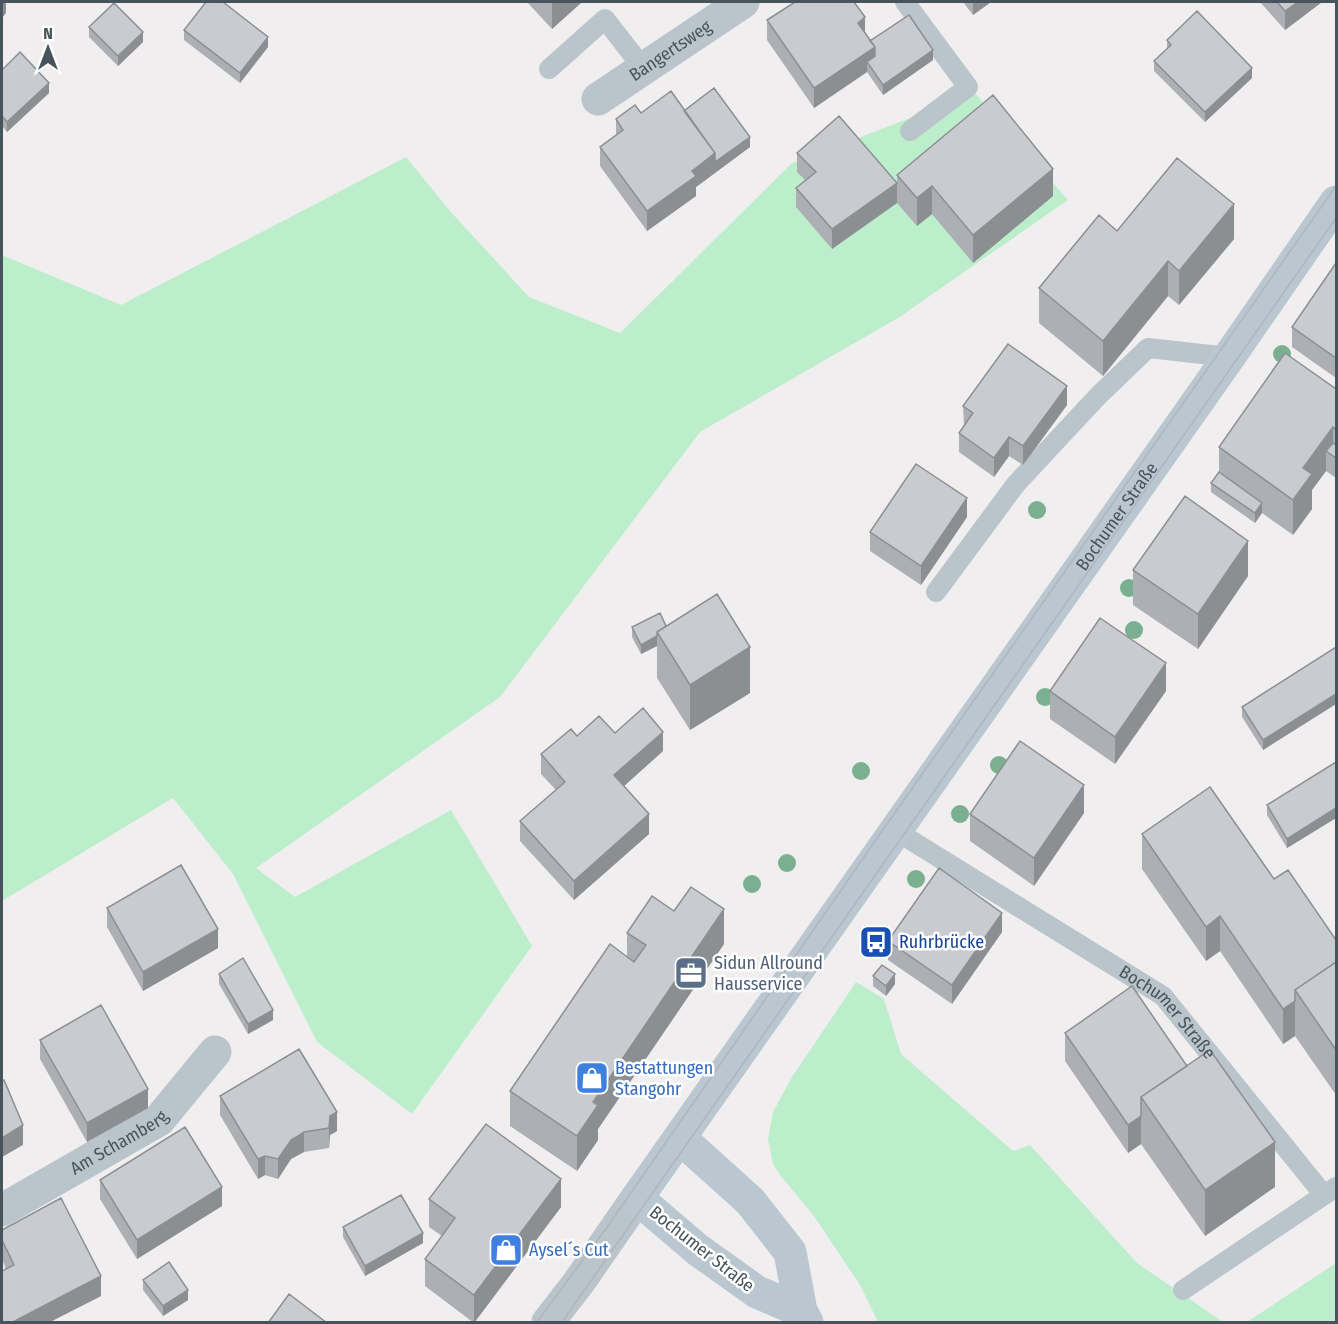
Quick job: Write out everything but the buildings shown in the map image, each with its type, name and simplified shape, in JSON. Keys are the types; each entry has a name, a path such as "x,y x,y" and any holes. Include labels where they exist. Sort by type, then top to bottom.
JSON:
{"street":[{"name":"Bangertsweg","path":"598,99 736,4"},
{"name":"Bochumer Straße","path":"548,1323 1336,202"},
{"name":"Am Schamberg","path":"2,1210 159,1120 215,1052"},
{"name":"Bochumer Straße","path":"680,1138 750,1201 790,1252 804,1317"},
{"name":"Bochumer Straße","path":"637,1198 698,1250 757,1292 804,1317"}],"lane":[{"path":"905,2 968,87 910,131"},
{"path":"549,69 605,19 643,68"},
{"path":"936,592 1016,484 1099,395 1148,348 1229,357"},
{"name":"Bochumer Straße","path":"896,831 1163,996 1330,1191"},
{"path":"1183,1290 1330,1191"}],"green space":[{"path":"975,93 1068,200 898,318 700,432 500,697 256,868 295,897 451,810 532,946 412,1114 317,1042 233,874 173,798 2,901 2,255 121,305 406,157 450,211 529,297 620,333 791,164"},
{"path":"856,982 884,999 901,1054 1013,1151 1030,1145 1137,1263 1223,1322 878,1322 860,1285 814,1216 773,1164 768,1139 773,1112 792,1077"},
{"path":"1336,1263 1336,1322 1247,1322"}],"tram line":[{"path":"537,1322 610,1223 880,834 1336,186"},
{"path":"562,1322 1336,218"}],"place":[{"name":"Ruhrbrücke","path":"876,942"},
{"name":"Sidun Allround Hausservice","path":"691,973"},
{"name":"Bestattungen Stangohr","path":"592,1078"},
{"name":"Aysel´s Cut","path":"506,1250"}]}
